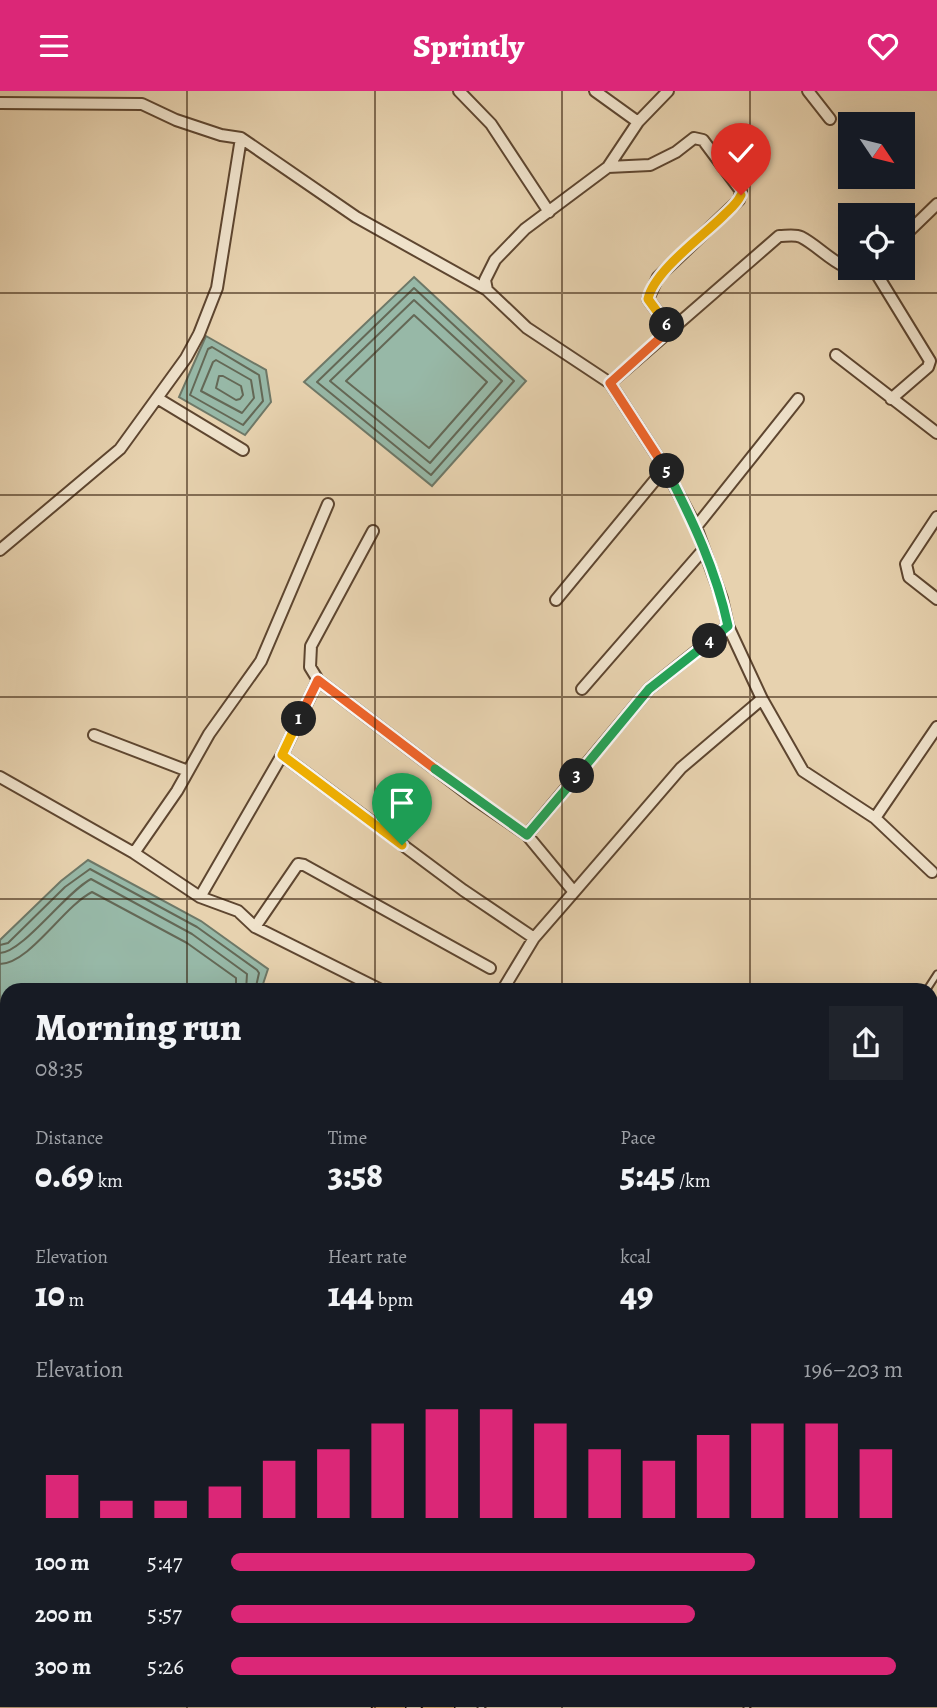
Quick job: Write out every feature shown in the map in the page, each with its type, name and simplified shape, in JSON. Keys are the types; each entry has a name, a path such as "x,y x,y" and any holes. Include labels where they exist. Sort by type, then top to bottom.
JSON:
{"street":[{"path":"142,104 146,91"},
{"path":"459,91 491,124 549,212"},
{"path":"595,91 638,123"},
{"path":"487,290 485,280 495,260 526,229 608,167 638,123 668,91"},
{"path":"808,91 830,119"},
{"path":"0,103 142,104 176,120 221,135 240,138 356,217 487,290 527,328 610,383 665,468 696,527 722,599 728,626 762,699 803,771 875,818 935,871"},
{"path":"0,550 120,449 186,358 218,288 240,138"},
{"path":"608,167 650,165 676,152 694,138 703,140 741,191 739,200 658,277 650,291 648,299 670,329"},
{"path":"915,225 937,204"},
{"path":"610,383 779,236 799,235 838,262"},
{"path":"879,280 930,361 928,367 891,399"},
{"path":"836,355 937,433"},
{"path":"157,398 243,450"},
{"path":"696,527 798,399"},
{"path":"556,600 665,468"},
{"path":"134,853 177,791 209,734 261,661 328,505"},
{"path":"937,517 906,564 909,577 937,599"},
{"path":"373,531 311,646 310,667 318,680 473,798 527,835 574,892"},
{"path":"582,689 704,549"},
{"path":"527,835 649,689 728,626"},
{"path":"200,897 282,755 318,680"},
{"path":"507,983 534,938 681,768 762,699"},
{"path":"875,818 937,727"},
{"path":"93,735 188,771"},
{"path":"282,755 463,891 534,938"},
{"path":"0,777 134,853 200,897 238,911 255,927 367,983"},
{"path":"255,927 298,864 304,865 490,968"}],"water":[{"path":"414,277 526,381 432,486 304,382"},
{"path":"206,336 266,370 271,402 245,435 179,397"},
{"path":"88,860 201,921 268,969 263,983 0,983 0,940 61,881"}],"route":[{"path":"402,845 282,755 318,680 473,798 527,835 649,689 728,626 722,599 696,527 665,468 610,383 670,329 648,299 658,277 706,233 741,195"}]}
